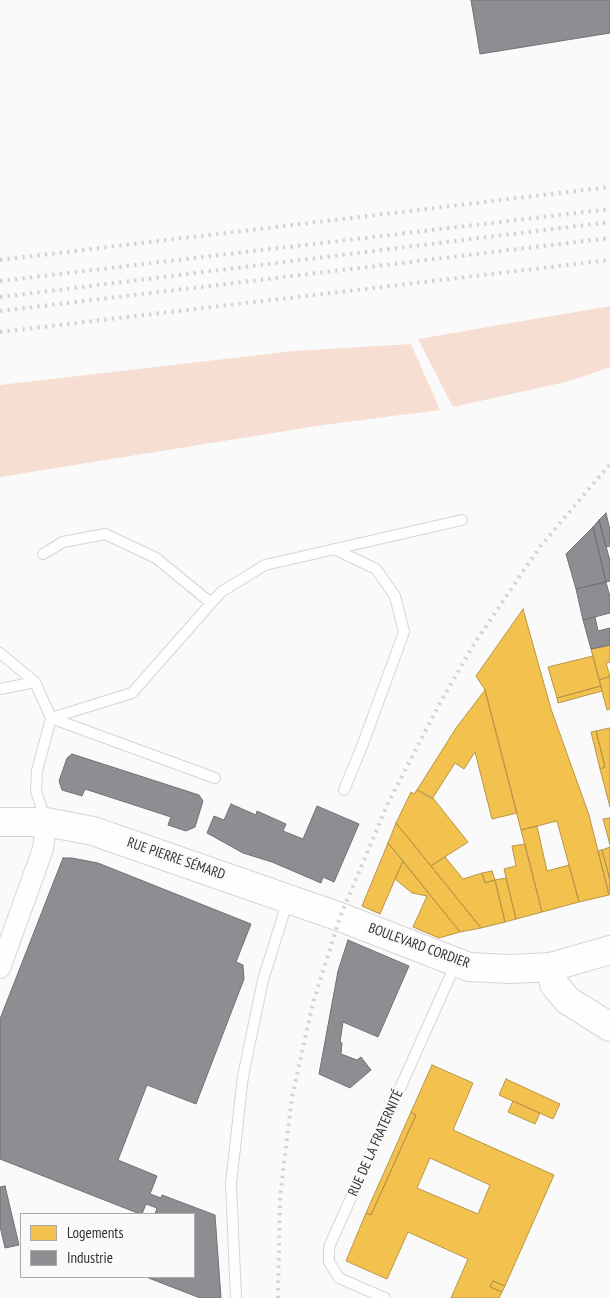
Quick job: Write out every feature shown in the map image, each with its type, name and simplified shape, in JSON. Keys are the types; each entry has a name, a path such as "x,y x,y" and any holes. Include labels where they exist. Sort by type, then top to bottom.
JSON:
{"main road":[{"name":"RUE PIERRE SÉMARD","path":"0,822 46,822 93,830 347,920"},
{"name":"BOULEVARD CORDIER","path":"347,920 469,966 510,969 551,967 610,950"},
{"path":"551,967 554,984 567,1000 610,1027"}],"street":[{"path":"0,968 44,849 46,822"}],"lane":[{"path":"51,718 132,693 221,592 266,565 462,520"},
{"path":"44,554 63,542 106,534 156,558 211,603"},
{"path":"334,550 376,569 395,596 404,632 362,749 344,790"},
{"path":"0,653 35,682 51,718 37,771 36,791 46,822"},
{"path":"0,690 35,682"},
{"path":"51,718 215,778"},
{"path":"236,1298 231,1184 243,1076 263,980 288,899"},
{"name":"RUE DE LA FRATERNITÉ","path":"384,1298 338,1278 329,1262 329,1247 457,962"}],"shaded area":[{"path":"610,306 610,367 570,381 453,407 418,339"},
{"path":"411,344 440,410 323,425 0,477 0,385 294,351"}],"building: Logements":[{"path":"523,609 551,709 589,815 609,895 579,902 557,821 521,830 485,690 476,676"},
{"path":"610,645 610,662 606,663 610,677 599,680 591,649"},
{"path":"593,656 601,686 557,698 548,667"},
{"path":"610,676 610,709 607,710 599,680"},
{"path":"601,686 602,691 558,703 557,698"},
{"path":"485,690 517,813 492,819 475,752 464,769 455,763 432,799 417,790 456,728"},
{"path":"610,728 610,807 600,769 605,767 596,731"},
{"path":"596,731 605,767 600,769 591,732"},
{"path":"417,790 433,798 468,842 431,866 396,823 411,792 414,794"},
{"path":"610,818 610,845 603,819"},
{"path":"396,823 481,928 460,932 388,843"},
{"path":"537,826 547,871 569,865 579,902 542,912 521,830"},
{"path":"388,843 403,861 380,914 362,906"},
{"path":"525,844 542,912 516,919 504,869 516,866 512,846"},
{"path":"610,847 610,880 602,850"},
{"path":"602,850 610,880 609,895 598,851"},
{"path":"445,857 463,879 482,873 485,883 495,880 505,922 481,928 431,866"},
{"path":"403,861 460,932 439,938 413,927 427,896 412,893 395,879"},
{"path":"492,871 495,880 485,883 482,873"},
{"path":"506,878 516,919 505,922 495,880"},
{"path":"432,1065 473,1083 453,1130 554,1175 505,1286 493,1281 490,1287 502,1292 499,1298 451,1298 468,1259 408,1232 387,1279 346,1261 366,1213 371,1215 416,1115 411,1112","holes":["430,1158 490,1185 478,1214 417,1188"]},
{"path":"506,1079 560,1104 553,1119 499,1095"},
{"path":"513,1101 540,1113 535,1124 508,1112"},
{"path":"411,1112 416,1115 371,1215 366,1213"},
{"path":"493,1281 505,1286 502,1292 490,1287"}],"building: Industrie":[{"path":"471,0 610,0 610,33 480,54"},
{"path":"606,513 610,530 610,546 606,547 599,520"},
{"path":"599,520 610,561 610,581 606,582 593,527"},
{"path":"593,527 606,582 576,589 566,554"},
{"path":"606,582 610,597 610,613 583,620 576,589"},
{"path":"595,617 598,631 610,628 610,645 591,649 583,620"},
{"path":"72,754 199,795 203,801 195,827 186,831 168,825 171,817 85,789 82,796 62,790 59,781 67,758"},
{"path":"231,804 256,815 257,811 286,824 283,831 303,839 317,806 359,824 334,882 323,877 321,883 272,862 243,853 207,833 214,816 224,820"},
{"path":"63,858 98,863 251,924 236,962 243,965 244,979 196,1104 147,1085 118,1160 157,1176 150,1194 161,1198 162,1195 215,1215 221,1298 200,1298 149,1278 195,1278 195,1213 155,1213 157,1208 146,1204 142,1213 137,1213 0,1159 0,1019"},
{"path":"348,940 409,966 378,1037 343,1022 340,1042 342,1043 341,1054 357,1060 361,1057 371,1070 350,1088 319,1074 338,971"},
{"path":"5,1186 19,1245 5,1248 0,1226 0,1187"}],"railway":[{"path":"0,260 610,187"},
{"path":"0,281 610,209"},
{"path":"0,297 610,222"},
{"path":"0,311 610,238"},
{"path":"0,332 610,260"},
{"path":"278,1298 280,1197 292,1097 313,1003 340,917 388,803 440,703 474,644 539,548 610,464"}]}
